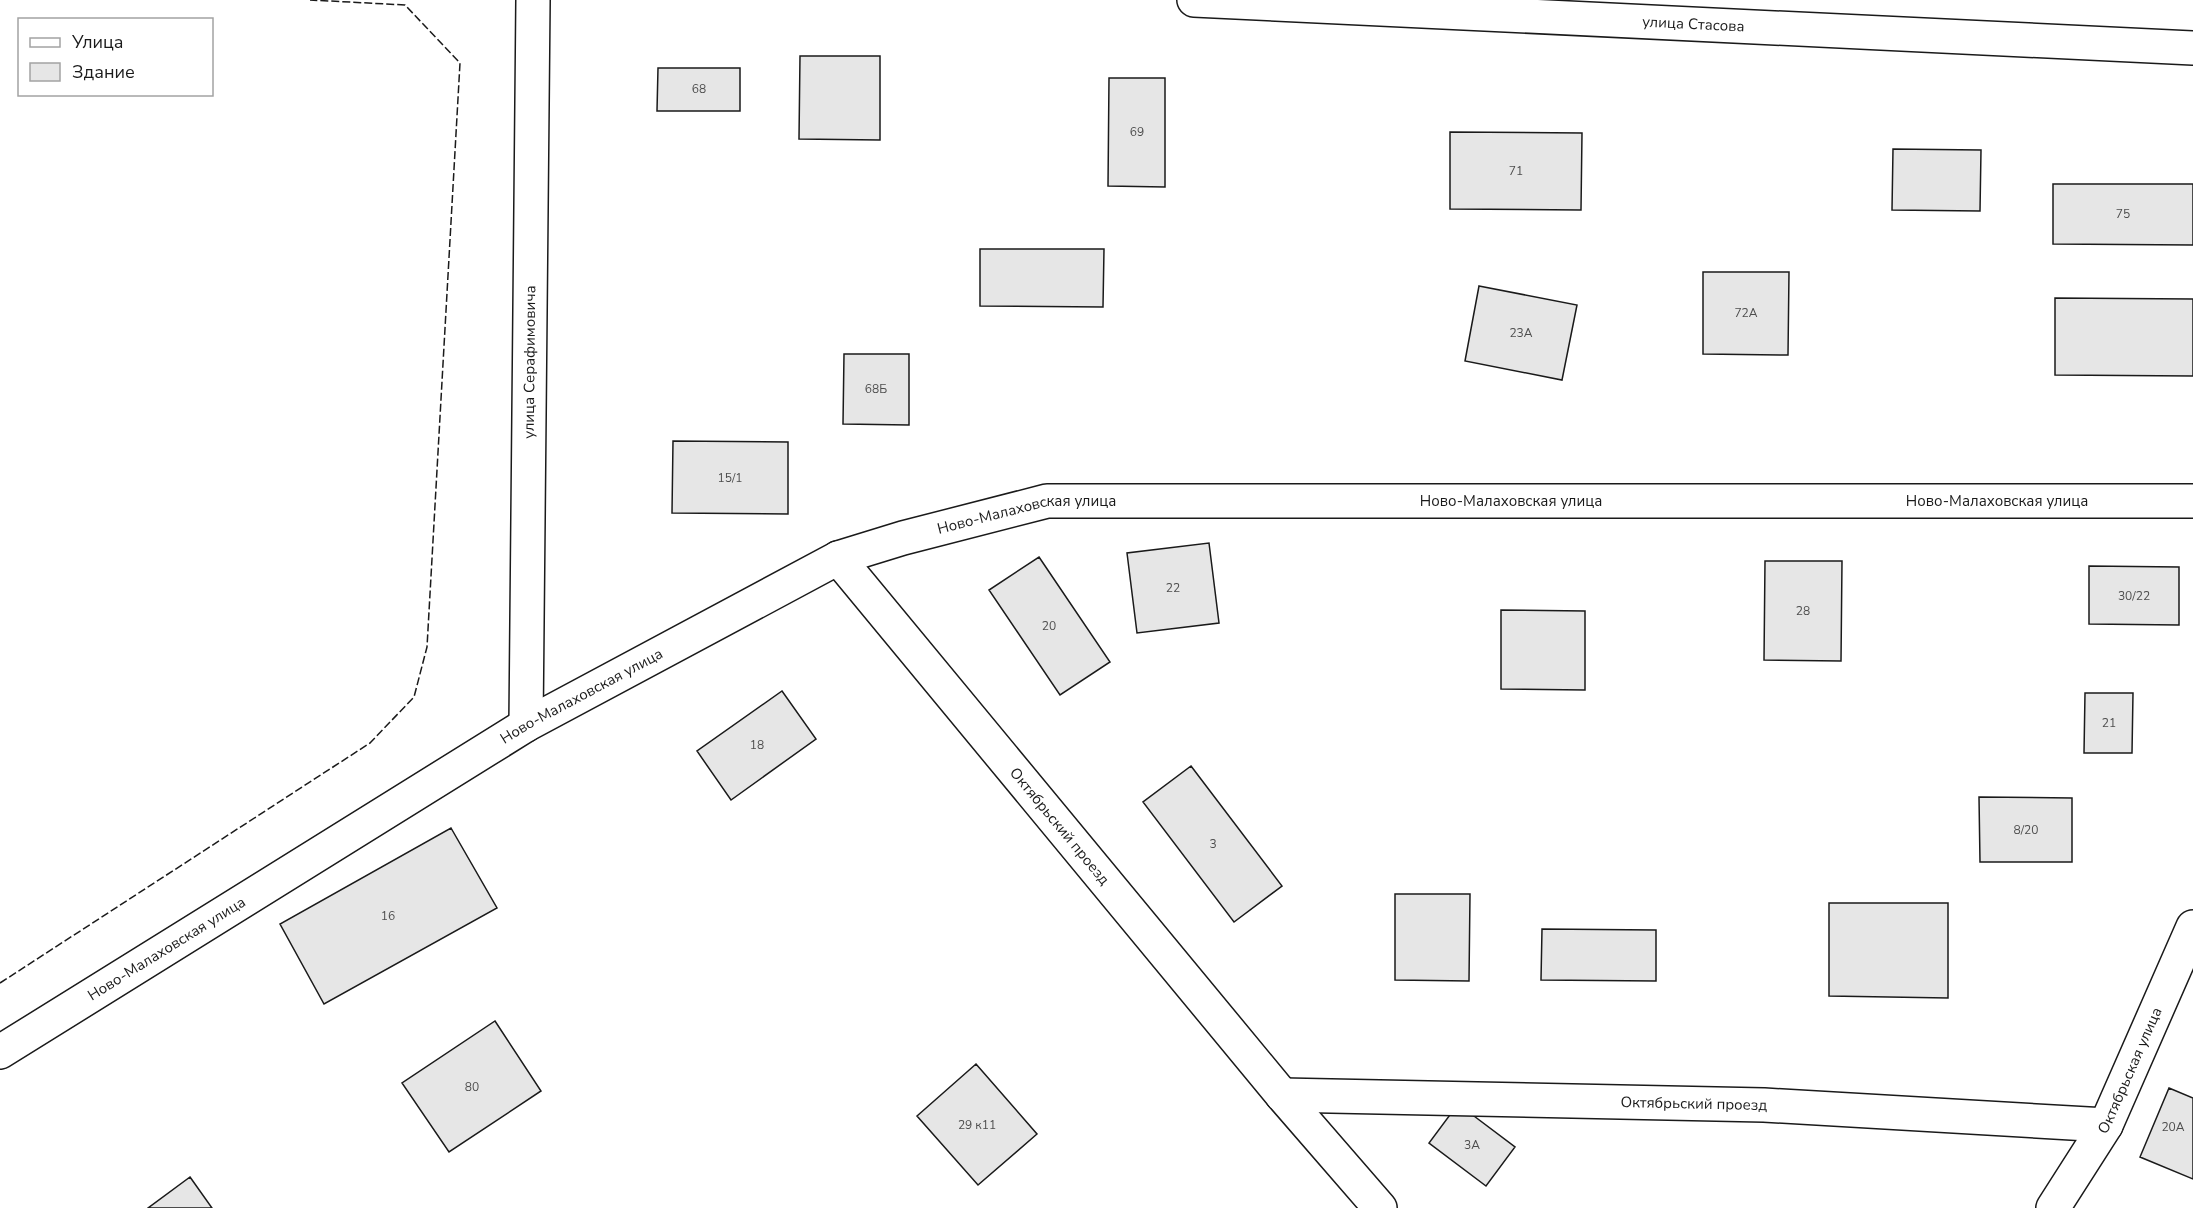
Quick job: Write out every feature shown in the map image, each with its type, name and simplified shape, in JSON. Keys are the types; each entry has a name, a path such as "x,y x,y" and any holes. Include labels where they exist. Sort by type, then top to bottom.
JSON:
{"street":[{"name":"улица Серафимовича","path":"526,725 533,0"},
{"name":"улица Стасова","path":"1194,0 2193,48"},
{"name":"Ново-Малаховская улица","path":"0,1052 526,725 838,558 903,538 1047,501 2193,501"},
{"name":"Октябрьский проезд","path":"838,558 1282,1095 1380,1208"},
{"name":"Октябрьская улица","path":"2053,1208 2106,1125 2193,927"},
{"name":"Октябрьский проезд","path":"1282,1095 1764,1105 2106,1125"}],"building":[{"path":"800,56 880,56 880,140 799,139"},
{"path":"658,68 740,68 740,111 657,111"},
{"path":"1109,78 1165,78 1165,187 1108,186"},
{"path":"1450,132 1582,133 1581,210 1450,209"},
{"path":"1893,149 1981,150 1980,211 1892,210"},
{"path":"2053,184 2193,184 2193,245 2053,244"},
{"path":"980,249 1104,249 1103,307 980,306"},
{"path":"1703,272 1789,272 1788,355 1703,354"},
{"path":"1479,286 1577,305 1562,380 1465,361"},
{"path":"2055,298 2193,299 2193,376 2055,375"},
{"path":"844,354 909,354 909,425 843,424"},
{"path":"673,441 788,442 788,514 672,513"},
{"path":"1209,543 1219,623 1137,633 1127,553"},
{"path":"1039,557 1110,662 1060,695 989,590"},
{"path":"1765,561 1842,561 1841,661 1764,660"},
{"path":"2089,566 2179,567 2179,625 2089,624"},
{"path":"1501,610 1585,611 1585,690 1501,689"},
{"path":"782,691 816,739 731,800 697,751"},
{"path":"2085,693 2133,693 2132,753 2084,753"},
{"path":"1191,766 1282,886 1234,922 1143,802"},
{"path":"1979,797 2072,798 2072,862 1980,862"},
{"path":"451,828 497,908 324,1004 280,924"},
{"path":"1395,894 1470,894 1469,981 1395,980"},
{"path":"1829,903 1948,903 1948,998 1829,996"},
{"path":"1542,929 1656,930 1656,981 1541,980"},
{"path":"495,1021 541,1091 449,1152 402,1083"},
{"path":"976,1064 1037,1134 978,1185 917,1116"},
{"path":"2169,1088 2193,1098 2193,1179 2140,1157"},
{"path":"1458,1104 1515,1147 1486,1186 1429,1143"},
{"path":"190,1177 212,1208 148,1208"}],"fence":[{"path":"0,983 370,743 414,697 427,647 460,63 405,5 310,0"}]}
